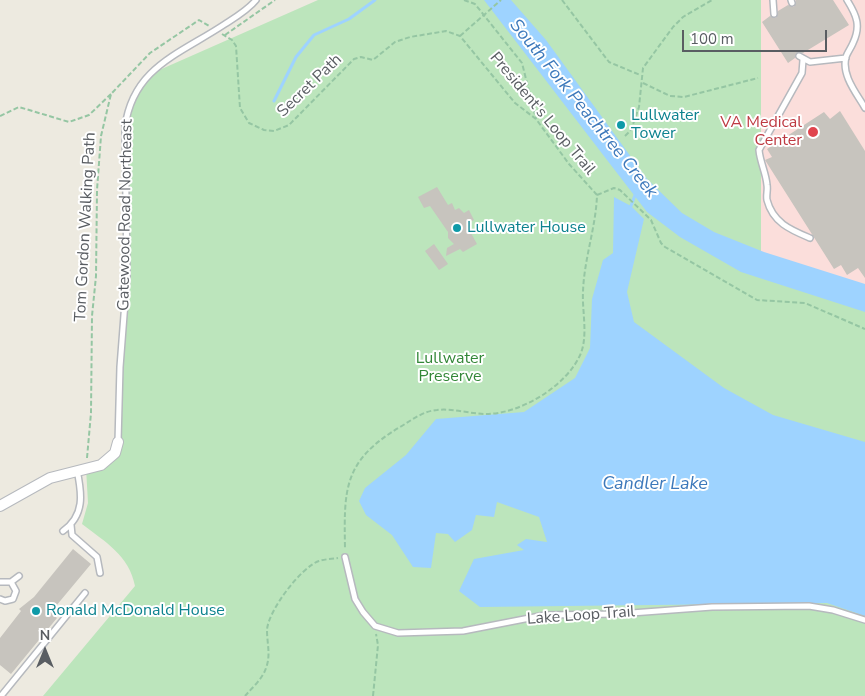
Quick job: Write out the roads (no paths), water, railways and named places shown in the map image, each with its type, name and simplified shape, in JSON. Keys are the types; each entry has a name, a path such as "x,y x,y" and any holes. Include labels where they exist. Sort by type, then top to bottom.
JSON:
{"street":[{"name":"Gatewood Road Northeast","path":"0,506 37,484 108,461 115,453 118,442"}],"lane":[{"name":"Gatewood Road Northeast","path":"118,442 120,360 127,285 126,115 134,92 148,74 216,30 251,6 256,0"},
{"path":"773,0 774,14"},
{"path":"847,0 859,20 858,33 846,58 848,78 865,108"},
{"path":"810,238 782,225 772,213 767,199 767,183 760,162 759,150 802,73 801,58 810,62 846,58"},
{"path":"82,469 81,504 72,525 72,535 97,557 100,573"},
{"path":"63,531 72,525"},
{"name":"Lake Loop Trail","path":"346,556 355,600 375,626 398,633 463,631 545,615 741,607 809,606 833,610 865,620"},
{"path":"0,582 11,582 19,576"},
{"path":"0,599 9,601 15,596 16,588 11,582"},
{"path":"3,694 85,593"},
{"path":"0,686 3,694"}],"water":[{"name":"South Fork Peachtree Creek","path":"484,0 511,0 546,40 647,179 682,213 714,232 764,252 865,284 865,312 741,272 680,237 647,212"},
{"name":"Candler Lake","path":"614,197 631,206 644,219 627,292 634,322 724,388 773,415 865,442 865,616 827,603 480,607 459,591 474,559 524,550 517,545 526,539 547,542 539,517 497,502 494,517 476,515 472,530 455,542 448,534 436,533 431,568 413,567 392,535 366,515 359,501 365,488 406,455 436,419 524,412 575,378 590,348 592,299 603,260 613,253"}],"waterway":[{"path":"274,101 296,57 314,35 349,19 375,0"},
{"name":"South Fork Peachtree Creek","path":"631,206 635,195"}],"place":[{"name":"Lullwater Tower","path":"621,125"},
{"name":"VA Medical Center","path":"813,132"},
{"name":"Lullwater House","path":"457,228"},
{"name":"Ronald McDonald House","path":"36,611"}],"park label":[{"name":"Lullwater Preserve","path":"450,368"}]}
